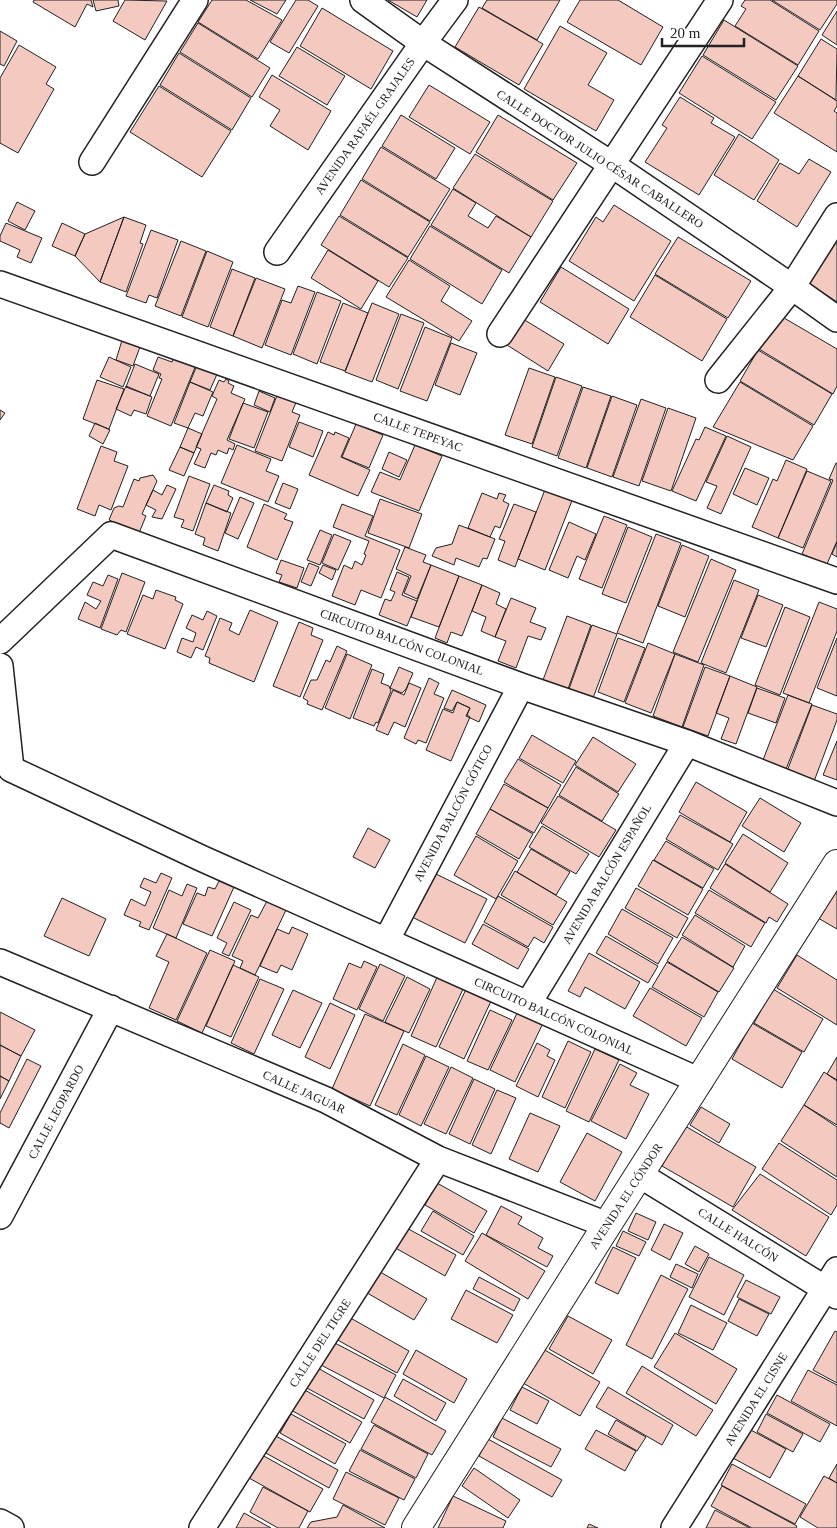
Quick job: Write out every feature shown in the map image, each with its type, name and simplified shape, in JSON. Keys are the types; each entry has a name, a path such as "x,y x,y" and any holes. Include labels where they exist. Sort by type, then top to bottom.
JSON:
{"street":[{"path":"92,162 195,0"},
{"name":"CALLE DOCTOR JULIO CÉSAR CABALLERO","path":"363,0 423,43 611,164 792,287 837,320"},
{"name":"AVENIDA RAFAÉL GRAJALES","path":"276,252 455,0"},
{"path":"500,334 720,0"},
{"path":"718,380 792,287 837,216"},
{"name":"CALLE TEPEYAC","path":"0,284 837,581"},
{"name":"CIRCUITO BALCÓN COLONIAL","path":"0,641 111,535 521,686 687,744 837,803"},
{"name":"CIRCUITO BALCÓN COLONIAL","path":"0,666 11,769 203,859 700,1081"},
{"name":"AVENIDA BALCÓN GÓTICO","path":"386,941 521,686"},
{"name":"AVENIDA BALCÓN ESPAÑOL","path":"528,1004 687,744"},
{"name":"AVENIDA EL CÓNDOR","path":"416,1528 606,1225 700,1081 837,864"},
{"name":"CALLE JAGUAR","path":"0,962 326,1100 438,1159 606,1225"},
{"name":"CALLE LEOPARDO","path":"0,1216 111,1008"},
{"name":"CALLE DEL TIGRE","path":"202,1528 438,1159"},
{"name":"CALLE HALCÓN","path":"640,1174 833,1285"},
{"name":"AVENIDA EL CISNE","path":"674,1528 833,1285"},
{"path":"0,1522 11,1528"}],"building":[{"path":"34,0 91,0 93,7 87,4 75,27 33,2"},
{"path":"93,0 118,0 119,6 96,11"},
{"path":"125,0 167,1 145,40 113,21"},
{"path":"212,0 246,0 282,20 258,59 198,22"},
{"path":"250,0 286,0 277,14"},
{"path":"296,0 308,0 318,6 289,53 270,42"},
{"path":"388,0 427,0 417,17"},
{"path":"487,0 560,0 537,40 482,8"},
{"path":"580,0 618,0 663,27 641,65 567,22"},
{"path":"745,0 770,0 819,31 798,65 735,26 746,9 741,6"},
{"path":"772,0 837,0 837,4 820,30"},
{"path":"479,7 543,44 519,85 455,47"},
{"path":"322,8 393,51 371,89 300,46"},
{"path":"837,11 837,45 822,35"},
{"path":"724,20 798,66 776,100 703,55"},
{"path":"198,23 270,68 252,97 180,52"},
{"path":"560,26 607,53 588,85 614,100 596,131 524,89"},
{"path":"0,31 17,41 4,66 0,64"},
{"path":"821,39 837,49 836,100 798,76"},
{"path":"19,45 56,67 46,84 54,89 18,153 0,143 0,78"},
{"path":"297,47 345,76 327,105 279,76"},
{"path":"179,53 251,98 232,130 160,85"},
{"path":"702,56 776,102 752,139 679,93"},
{"path":"272,75 331,111 308,150 270,126 280,110 259,97"},
{"path":"798,76 837,101 834,111 837,113 837,152 774,113"},
{"path":"429,85 490,122 470,154 409,117"},
{"path":"159,86 231,131 202,177 130,132"},
{"path":"680,97 714,118 711,123 735,137 699,195 645,162 667,128 662,125"},
{"path":"401,115 455,148 436,179 382,146"},
{"path":"498,115 577,163 553,200 476,152"},
{"path":"739,134 779,160 754,200 714,175"},
{"path":"381,147 450,189 430,221 362,179"},
{"path":"475,154 553,201 531,237 453,188"},
{"path":"809,159 831,172 797,227 757,201 780,163 799,174"},
{"path":"361,180 430,222 408,257 340,215"},
{"path":"453,189 476,203 468,216 488,228 496,216 531,237 509,273 431,225"},
{"path":"17,202 35,211 25,230 8,221"},
{"path":"614,205 671,241 634,301 569,261 596,217 603,222"},
{"path":"339,216 408,258 389,287 321,245"},
{"path":"124,217 100,282 75,256 85,234"},
{"path":"124,217 146,225 140,243 143,244 126,292 100,282"},
{"path":"6,223 42,238 31,263 17,257 20,250 0,241 0,236"},
{"path":"62,223 85,234 75,256 52,246"},
{"path":"430,226 502,270 482,304 410,259"},
{"path":"151,230 178,240 157,298 149,295 146,303 126,296"},
{"path":"678,237 751,281 728,318 655,274"},
{"path":"835,240 837,241 837,302 808,283"},
{"path":"181,241 206,251 181,316 155,306"},
{"path":"328,250 378,281 361,309 311,278"},
{"path":"207,251 233,262 208,327 182,317"},
{"path":"409,260 450,286 441,301 472,321 459,341 386,297"},
{"path":"561,267 629,309 608,344 540,302"},
{"path":"232,269 255,278 233,336 210,327"},
{"path":"655,275 727,319 702,361 630,317"},
{"path":"256,278 285,289 262,348 233,336"},
{"path":"298,286 315,292 291,355 265,345 282,300 291,303"},
{"path":"317,292 341,301 317,364 293,354"},
{"path":"343,303 368,313 345,371 320,362"},
{"path":"372,303 399,314 372,382 345,372"},
{"path":"401,314 424,323 398,389 376,380"},
{"path":"779,315 837,349 837,386 833,394 759,349"},
{"path":"523,319 564,344 548,371 507,345"},
{"path":"425,327 452,338 427,401 400,391"},
{"path":"123,337 141,344 133,366 116,360"},
{"path":"451,343 477,353 460,395 435,385"},
{"path":"758,350 832,394 814,425 740,381"},
{"path":"176,352 196,365 171,426 147,416 162,379 159,378 161,374 153,370 158,357 172,362"},
{"path":"109,357 131,367 123,387 100,377"},
{"path":"198,363 218,372 210,390 190,382"},
{"path":"135,364 159,374 150,396 126,387"},
{"path":"529,368 555,377 532,444 505,435"},
{"path":"556,377 582,386 557,456 532,447"},
{"path":"226,379 229,381 228,383 234,386 231,393 245,399 227,440 235,444 233,450 229,448 227,454 218,450 216,455 211,453 205,468 194,464 201,449 196,447 217,399 212,396 219,380 224,382"},
{"path":"97,380 124,389 109,429 83,419"},
{"path":"190,382 213,392 203,416 195,413 188,428 174,423"},
{"path":"740,382 813,426 793,460 713,427"},
{"path":"126,386 152,397 146,414 134,410 131,416 116,409"},
{"path":"583,387 611,396 586,468 558,458"},
{"path":"259,391 275,398 270,412 254,405"},
{"path":"278,393 297,400 292,412 300,415 282,461 255,451"},
{"path":"612,396 637,405 612,477 587,468"},
{"path":"641,399 666,408 639,486 613,477"},
{"path":"243,403 268,412 254,448 229,439"},
{"path":"668,408 696,418 671,491 642,481"},
{"path":"0,410 5,413 0,420"},
{"path":"299,422 323,431 313,457 289,447"},
{"path":"95,423 110,430 103,444 89,436"},
{"path":"356,424 383,435 369,468 342,457"},
{"path":"705,427 726,436 696,501 672,491 696,439 699,440"},
{"path":"188,428 202,434 194,453 180,447"},
{"path":"328,432 334,435 335,432 349,438 341,457 370,470 358,496 309,475"},
{"path":"727,436 751,447 721,514 707,508 717,486 706,482"},
{"path":"237,445 271,459 266,471 279,476 268,502 221,483"},
{"path":"415,445 442,456 419,511 371,492 380,472 400,480"},
{"path":"101,446 117,452 114,461 128,466 111,510 99,505 95,516 77,509"},
{"path":"180,447 194,453 184,476 169,470"},
{"path":"389,452 407,460 399,477 382,469"},
{"path":"786,460 807,469 778,538 752,527 773,479 777,481"},
{"path":"836,463 837,541 827,564 802,554 833,480 829,479"},
{"path":"745,468 769,478 757,505 733,494"},
{"path":"807,471 831,481 803,548 778,538"},
{"path":"153,475 157,481 142,514 146,516 139,533 109,520 114,508 123,507 134,479 139,481 140,478"},
{"path":"189,476 210,484 193,531 181,527 184,520 174,517"},
{"path":"283,483 298,489 290,509 275,503"},
{"path":"167,485 176,489 162,519 152,517 156,510 146,505 153,490 162,495"},
{"path":"214,485 229,491 228,495 233,498 227,512 206,503"},
{"path":"546,487 573,498 545,570 518,559"},
{"path":"482,493 497,499 499,493 506,495 503,501 509,504 500,528 495,526 490,537 468,528"},
{"path":"240,497 254,503 238,539 225,533"},
{"path":"380,499 422,514 409,548 368,533"},
{"path":"206,503 231,513 218,551 203,545 205,538 195,534"},
{"path":"264,504 287,514 284,519 293,522 277,560 247,547"},
{"path":"342,504 373,516 365,536 400,550 381,598 361,590 355,605 332,596 344,565 352,569 355,561 362,565 369,541 333,527"},
{"path":"514,504 536,512 515,567 498,560 505,541 499,539"},
{"path":"604,516 627,525 602,588 579,579"},
{"path":"569,522 596,534 585,560 577,556 568,578 549,570"},
{"path":"459,525 495,539 487,559 483,558 479,567 456,558 454,565 432,556 436,548 452,544"},
{"path":"628,527 652,537 626,603 602,594"},
{"path":"320,530 332,535 320,565 307,560"},
{"path":"334,534 351,541 338,570 322,563"},
{"path":"656,534 681,543 643,643 617,633"},
{"path":"837,542 837,557 832,554"},
{"path":"682,545 709,556 685,617 658,606"},
{"path":"405,547 426,555 423,562 431,565 417,599 404,593 411,576 396,569"},
{"path":"711,559 736,570 698,662 673,652"},
{"path":"281,560 304,568 297,588 279,582 282,575 276,573"},
{"path":"309,563 319,567 311,586 301,582"},
{"path":"323,565 336,570 332,580 319,573"},
{"path":"431,565 459,576 439,627 411,617"},
{"path":"397,572 409,577 402,595 417,601 407,626 379,615 385,599 391,601 395,592 390,590"},
{"path":"122,573 145,582 126,632 121,630 117,635 101,629"},
{"path":"108,575 118,579 100,628 78,619 85,602 96,609 101,601 87,595 93,582 103,586"},
{"path":"459,576 482,585 462,636 451,632 447,643 435,638"},
{"path":"734,580 759,590 726,673 701,663"},
{"path":"482,585 500,593 496,604 506,609 495,637 481,631 486,617 472,611"},
{"path":"156,590 176,597 175,600 183,604 165,649 127,634 143,595 153,599"},
{"path":"758,595 783,605 766,647 741,638"},
{"path":"511,598 536,608 530,622 546,628 541,640 528,636 516,668 498,661 506,641 495,637"},
{"path":"819,602 837,609 837,631 809,703 783,693"},
{"path":"785,607 810,617 780,695 755,685"},
{"path":"250,610 278,622 254,682 209,663 210,658 205,656 220,618 232,623 229,630 239,635"},
{"path":"207,611 217,616 203,650 196,647 191,658 177,652 182,638 193,642 196,633 186,628 192,615 203,620"},
{"path":"567,616 591,625 568,689 543,680"},
{"path":"299,622 313,628 311,635 323,640 300,697 273,686"},
{"path":"592,625 617,634 593,698 569,689"},
{"path":"618,638 645,648 624,702 598,692"},
{"path":"837,638 837,696 817,688"},
{"path":"648,643 675,654 651,713 625,703"},
{"path":"337,646 347,651 322,710 307,704 308,701 303,698 311,680 317,680 326,660 330,662"},
{"path":"347,654 372,665 350,719 325,708"},
{"path":"675,654 704,665 682,727 653,716"},
{"path":"399,667 413,673 406,689 402,693 390,688"},
{"path":"705,667 730,676 708,736 683,727"},
{"path":"372,669 384,674 381,683 389,686 391,691 378,723 376,722 374,726 353,718"},
{"path":"730,676 757,687 736,744 721,739 729,718 716,713"},
{"path":"429,678 439,683 434,694 444,698 426,743 418,740 416,744 404,738"},
{"path":"409,683 421,688 405,727 394,722 388,735 376,730 393,690 404,695"},
{"path":"757,688 785,698 776,723 748,713"},
{"path":"452,690 486,705 479,722 466,716 470,708 457,702 452,711 444,708"},
{"path":"788,695 812,704 786,769 763,760"},
{"path":"457,702 470,708 467,715 470,717 451,761 426,750 443,709 453,713"},
{"path":"812,705 837,714 837,720 813,784 786,774"},
{"path":"532,735 576,761 563,783 519,758"},
{"path":"593,737 636,764 618,792 575,765"},
{"path":"837,741 837,780 823,775"},
{"path":"518,759 561,785 548,808 504,782"},
{"path":"576,767 619,794 602,821 559,795"},
{"path":"696,782 747,812 730,842 679,812"},
{"path":"504,784 548,808 534,833 490,809"},
{"path":"558,796 616,830 599,857 541,823"},
{"path":"760,798 801,823 784,852 742,826"},
{"path":"490,809 533,834 519,859 476,834"},
{"path":"680,815 733,844 718,870 666,839"},
{"path":"542,826 589,854 576,874 529,847"},
{"path":"368,828 390,840 375,868 353,857"},
{"path":"743,834 788,863 770,892 725,863"},
{"path":"476,836 518,861 496,899 454,875"},
{"path":"666,841 714,869 703,888 654,860"},
{"path":"531,849 570,872 556,895 517,872"},
{"path":"653,860 703,889 688,915 638,886"},
{"path":"725,864 788,904 777,922 769,917 766,923 710,888"},
{"path":"515,871 567,902 553,925 501,895"},
{"path":"161,873 172,878 149,930 139,926 141,922 124,915 131,899 145,906 151,892 140,887 144,878 156,883"},
{"path":"434,873 487,899 465,943 412,917"},
{"path":"219,881 234,887 212,936 183,924 197,893 205,896 208,887 215,889"},
{"path":"187,884 197,888 176,938 153,928 169,890 182,896"},
{"path":"837,886 837,929 818,918"},
{"path":"636,888 688,918 677,938 625,908"},
{"path":"709,890 765,923 751,947 695,913"},
{"path":"498,896 553,927 544,943 534,937 528,947 484,922"},
{"path":"62,898 106,919 89,956 44,936"},
{"path":"267,901 286,910 255,975 240,968 243,961 232,956 251,915 258,918"},
{"path":"234,902 251,910 229,956 222,953 227,943 217,938"},
{"path":"622,909 673,938 658,964 608,934"},
{"path":"695,915 745,946 733,967 682,935"},
{"path":"483,924 529,949 518,969 472,944"},
{"path":"292,927 308,934 292,970 281,965 277,973 260,966 277,929 289,934"},
{"path":"167,934 207,953 176,1020 149,1008 169,962 156,956"},
{"path":"606,936 658,966 648,983 596,953"},
{"path":"682,937 734,968 719,992 667,961"},
{"path":"210,950 235,961 202,1033 177,1021"},
{"path":"589,953 640,982 625,1009 585,987 580,997 568,991"},
{"path":"797,955 837,980 837,1025 777,988"},
{"path":"364,961 377,967 357,1010 333,999 349,963 361,968"},
{"path":"667,962 718,992 704,1017 652,987"},
{"path":"380,964 405,976 383,1021 359,1009"},
{"path":"233,965 259,977 231,1037 206,1026"},
{"path":"438,975 464,987 436,1047 411,1036"},
{"path":"407,977 430,989 409,1033 385,1022"},
{"path":"260,979 284,989 254,1054 231,1043"},
{"path":"467,987 492,999 464,1059 439,1047"},
{"path":"650,988 702,1018 686,1046 633,1016"},
{"path":"773,989 823,1019 804,1052 754,1023"},
{"path":"293,990 322,1003 300,1048 272,1035"},
{"path":"330,1003 355,1015 330,1069 305,1057"},
{"path":"519,1009 544,1021 515,1082 490,1070"},
{"path":"490,1010 512,1020 488,1070 467,1061"},
{"path":"0,1012 35,1030 21,1056 0,1045"},
{"path":"365,1014 404,1031 370,1106 332,1089"},
{"path":"752,1023 802,1052 782,1088 732,1059"},
{"path":"568,1041 591,1052 565,1108 542,1097"},
{"path":"537,1043 550,1050 547,1056 555,1060 538,1097 516,1086"},
{"path":"403,1044 425,1055 397,1115 375,1105"},
{"path":"0,1045 21,1056 9,1081 0,1076"},
{"path":"595,1049 619,1060 589,1122 566,1111"},
{"path":"426,1056 449,1067 421,1126 399,1115"},
{"path":"837,1057 837,1080 827,1074"},
{"path":"27,1059 41,1066 9,1128 0,1123 0,1113"},
{"path":"620,1064 637,1073 630,1085 649,1094 626,1139 591,1121"},
{"path":"451,1067 473,1078 446,1134 424,1124"},
{"path":"824,1072 837,1081 837,1125 804,1105"},
{"path":"0,1076 9,1081 0,1099"},
{"path":"474,1079 495,1089 470,1144 449,1134"},
{"path":"497,1090 516,1098 491,1154 472,1145"},
{"path":"804,1105 837,1127 837,1177 781,1141"},
{"path":"701,1107 730,1124 719,1143 690,1125"},
{"path":"530,1113 560,1126 538,1172 509,1159"},
{"path":"685,1126 756,1167 733,1207 662,1166"},
{"path":"587,1133 622,1152 595,1201 560,1182"},
{"path":"779,1143 837,1180 837,1205 831,1215 762,1169"},
{"path":"760,1174 829,1217 806,1256 732,1210"},
{"path":"437,1183 487,1211 474,1233 425,1205"},
{"path":"501,1206 522,1217 518,1224 543,1238 538,1248 553,1256 547,1267 486,1235"},
{"path":"433,1211 474,1236 463,1255 421,1231"},
{"path":"636,1213 656,1222 648,1240 628,1231"},
{"path":"664,1224 683,1233 670,1260 651,1250"},
{"path":"403,1226 456,1255 445,1276 392,1246"},
{"path":"623,1231 646,1242 639,1256 616,1246"},
{"path":"482,1233 545,1271 528,1299 465,1261"},
{"path":"695,1246 709,1254 699,1272 685,1264"},
{"path":"613,1247 636,1258 618,1294 595,1283"},
{"path":"709,1257 744,1275 724,1315 689,1297"},
{"path":"676,1264 698,1274 692,1288 670,1277"},
{"path":"375,1269 427,1299 414,1320 362,1290"},
{"path":"661,1275 688,1289 652,1359 626,1345"},
{"path":"479,1277 520,1299 514,1311 473,1289"},
{"path":"746,1280 780,1297 771,1314 737,1297"},
{"path":"466,1290 513,1315 497,1343 451,1319"},
{"path":"739,1299 769,1314 757,1336 728,1321"},
{"path":"691,1305 727,1323 713,1350 678,1333"},
{"path":"347,1316 409,1351 397,1373 334,1338"},
{"path":"568,1316 612,1340 593,1374 549,1349"},
{"path":"835,1331 837,1332 837,1383 813,1370"},
{"path":"675,1333 737,1369 716,1404 654,1367"},
{"path":"333,1342 396,1375 384,1398 321,1365"},
{"path":"543,1349 600,1382 580,1416 523,1383"},
{"path":"416,1350 467,1379 454,1403 403,1374"},
{"path":"642,1366 713,1410 696,1436 626,1393"},
{"path":"316,1367 374,1400 364,1419 305,1387"},
{"path":"808,1370 837,1385 837,1426 791,1401"},
{"path":"403,1379 446,1403 436,1421 394,1396"},
{"path":"522,1387 549,1401 537,1424 510,1410"},
{"path":"608,1387 673,1425 662,1445 596,1407"},
{"path":"303,1389 362,1422 350,1443 291,1410"},
{"path":"777,1395 830,1424 820,1442 767,1413"},
{"path":"385,1397 446,1431 432,1455 371,1422"},
{"path":"291,1414 346,1444 335,1464 280,1433"},
{"path":"766,1414 803,1434 793,1452 757,1432"},
{"path":"502,1418 561,1449 551,1467 493,1437"},
{"path":"616,1420 646,1437 637,1451 608,1434"},
{"path":"374,1425 428,1454 416,1478 361,1449"},
{"path":"747,1428 786,1449 770,1478 731,1457"},
{"path":"596,1430 636,1451 625,1471 585,1449"},
{"path":"274,1435 338,1470 329,1488 264,1452"},
{"path":"488,1439 562,1480 552,1497 479,1456"},
{"path":"360,1450 415,1479 404,1500 349,1471"},
{"path":"262,1455 323,1489 310,1512 249,1478"},
{"path":"732,1464 806,1504 795,1524 721,1485"},
{"path":"837,1464 837,1483 829,1478"},
{"path":"474,1468 520,1500 508,1518 462,1486"},
{"path":"346,1472 399,1498 385,1525 333,1499"},
{"path":"824,1476 837,1483 837,1528 818,1528 800,1517"},
{"path":"722,1486 797,1526 796,1528 752,1528 711,1506"},
{"path":"263,1487 308,1511 299,1528 278,1528 250,1512"},
{"path":"453,1496 506,1521 503,1528 438,1528"},
{"path":"343,1505 385,1528 307,1528 311,1522 337,1517"},
{"path":"715,1510 750,1528 706,1528"},
{"path":"244,1513 271,1528 236,1528"},
{"path":"589,1524 598,1528 587,1528"}]}
